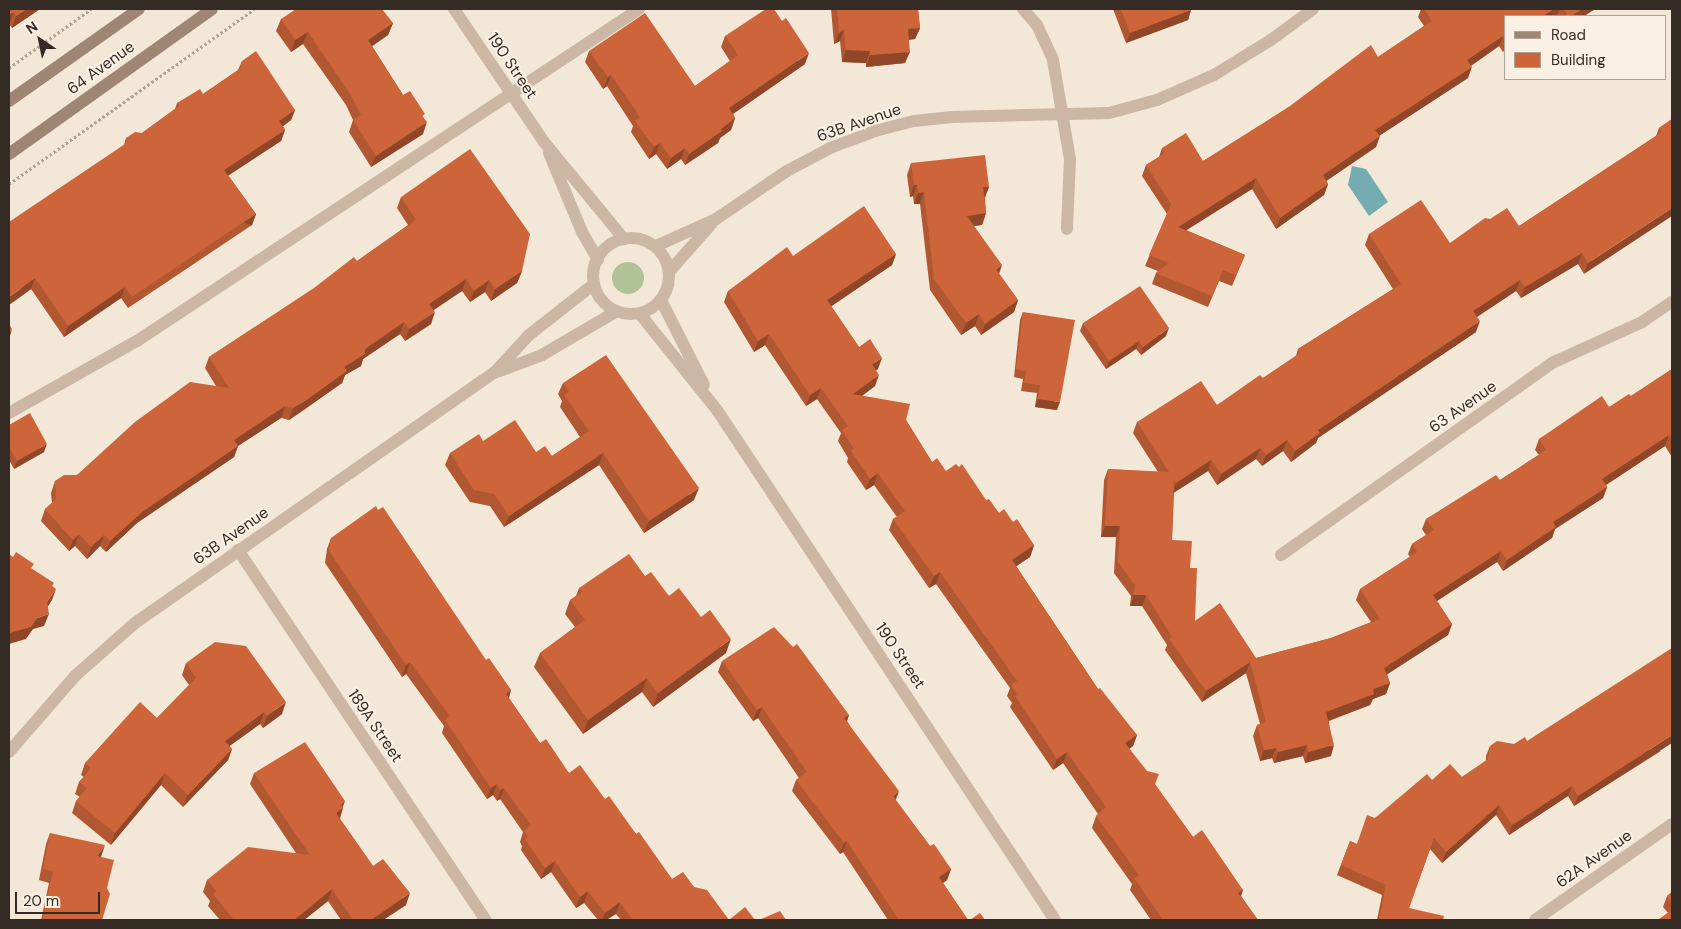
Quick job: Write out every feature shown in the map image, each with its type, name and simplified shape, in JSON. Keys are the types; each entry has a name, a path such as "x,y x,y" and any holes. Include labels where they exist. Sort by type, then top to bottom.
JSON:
{"main road":[{"name":"64 Avenue","path":"9,101 138,9"},
{"name":"64 Avenue","path":"9,154 212,9"}],"street":[{"name":"190 Street","path":"454,9 544,142 624,239"},
{"path":"9,413 137,341 394,168 512,94 639,9"},
{"path":"1024,9 1037,26 1053,60 1070,159 1067,229"},
{"name":"63B Avenue","path":"656,246 716,219 787,171 830,148 875,131 914,121 952,117 1109,113 1165,96 1214,75 1271,40 1313,9"},
{"name":"190 Street","path":"544,142 582,232 598,260"},
{"name":"63B Avenue","path":"669,272 716,219"},
{"path":"624,239 645,240 656,246 664,255 669,272 667,290 661,300 640,314 617,311 603,302 594,284 598,260 610,244 624,239"},
{"name":"63B Avenue","path":"9,752 75,676 135,623 494,373 529,335 594,284"},
{"name":"190 Street","path":"661,300 717,410"},
{"name":"63 Avenue","path":"1281,555 1554,362 1642,322 1672,302"},
{"name":"63B Avenue","path":"494,373 542,355 617,311"},
{"name":"190 Street","path":"640,314 717,410 1056,920"},
{"name":"189A Street","path":"238,550 479,918"},
{"name":"62A Avenue","path":"1535,920 1672,824"}],"path":[{"path":"9,68 91,9"},
{"path":"9,184 254,9"}],"green space":[{"path":"628,262 640,266 644,278 640,290 628,294 616,290 612,278 616,266"}],"water":[{"path":"1352,166 1366,169 1388,202 1369,216 1348,185"}],"building":[{"path":"9,9 27,9 16,16 14,12 9,15"},
{"path":"296,9 382,9 393,23 368,40 403,95 410,91 425,114 422,116 427,122 376,156 353,120 361,115 350,94 308,32 295,40 281,19"},
{"path":"766,9 774,9 782,21 786,18 809,53 729,108 735,118 721,129 722,131 689,154 685,148 671,158 660,143 654,147 635,121 640,117 611,75 608,77 589,51 645,13 695,86 738,55 725,36"},
{"path":"837,9 918,9 920,28 908,29 910,52 870,55 870,51 846,50 844,29 839,33"},
{"path":"1121,9 1191,9 1191,10 1130,33"},
{"path":"1424,9 1554,9 1545,15 1504,15 1504,37 1467,60 1472,67 1375,130 1380,136 1323,175 1328,184 1280,218 1256,178 1178,227 1245,255 1236,275 1223,270 1212,296 1156,273 1169,263 1149,255 1171,204 1146,165 1165,153 1162,148 1186,133 1203,161 1290,106 1371,45 1378,57 1432,21"},
{"path":"1564,9 1582,9 1573,15 1567,15"},
{"path":"256,51 295,110 279,121 285,130 224,170 256,214 132,297 125,287 68,326 35,278 9,297 9,222 125,144 126,138 135,132 142,133 179,106 177,103 200,89 203,94 240,69 242,61"},
{"path":"1672,119 1672,208 1588,263 1582,253 1525,287 1520,280 1473,311 1480,321 1318,430 1320,433 1295,451 1287,440 1266,455 1260,448 1221,474 1211,460 1176,483 1174,480 1172,540 1192,541 1190,568 1197,568 1195,621 1220,603 1256,658 1331,638 1380,619 1360,589 1417,552 1412,544 1434,530 1426,519 1496,475 1500,480 1546,450 1539,439 1602,396 1609,407 1629,394 1631,396 1672,369 1672,440 1669,435 1602,479 1607,487 1553,522 1556,527 1507,560 1501,551 1433,595 1452,624 1384,668 1390,683 1373,689 1374,694 1326,712 1334,745 1308,752 1307,745 1278,752 1276,748 1264,750 1257,725 1266,722 1250,662 1206,691 1169,639 1172,637 1146,595 1134,595 1135,585 1118,562 1120,526 1105,526 1108,469 1169,472 1137,422 1201,381 1217,405 1260,375 1263,378 1300,353 1298,349 1401,284 1369,234 1421,200 1450,243 1485,218 1490,219 1507,208 1519,226 1662,132 1659,128"},
{"path":"470,149 530,234 522,271 495,289 489,280 474,291 466,279 429,304 435,312 409,329 404,322 365,349 365,354 344,367 347,371 305,401 293,408 285,406 234,440 238,446 142,512 110,541 104,535 91,547 79,534 73,540 45,509 56,499 55,481 64,475 77,475 135,422 190,382 229,388 209,357 314,288 354,257 357,261 416,220 401,197"},
{"path":"985,155 989,187 983,187 986,213 967,216 1002,265 996,269 1018,300 985,324 979,314 966,323 934,279 924,192 918,193 917,185 914,185 911,163"},
{"path":"864,206 896,254 827,300 859,347 870,339 882,358 872,364 879,375 853,394 910,404 906,420 932,462 937,458 946,471 956,464 959,467 962,464 986,500 989,499 999,513 1004,509 1013,522 1017,519 1034,545 1012,560 1098,689 1100,688 1137,735 1125,743 1147,771 1159,774 1155,784 1193,837 1202,830 1243,890 1238,893 1258,920 1163,920 1134,878 1139,875 1096,816 1106,807 1067,752 1057,759 1015,696 1017,694 1011,685 1017,681 940,572 934,576 893,519 905,511 878,473 870,479 851,451 854,449 842,430 848,426 821,388 810,395 769,334 758,341 728,291 787,247 793,256"},
{"path":"1140,286 1169,328 1143,347 1139,341 1109,361 1083,323"},
{"path":"1023,312 1075,320 1060,402 1038,399 1040,385 1024,383 1026,371 1016,369"},
{"path":"606,355 699,488 649,521 603,453 509,516 494,494 474,490 450,453 479,434 483,441 515,420 536,452 545,446 552,456 589,431 564,395 569,392 563,383"},
{"path":"30,413 47,444 17,461 9,447 9,425"},
{"path":"376,506 378,510 383,507 486,660 489,658 511,690 506,694 540,743 546,739 569,773 580,765 605,799 609,796 636,834 639,832 672,879 683,872 694,887 707,890 729,920 633,920 620,902 605,913 588,891 580,897 555,861 545,868 525,839 528,837 524,831 531,825 504,788 501,790 497,784 491,788 446,721 449,715 410,662 406,665 329,551 331,538"},
{"path":"16,552 34,564 31,568 54,583 52,586 56,589 47,602 49,614 37,618 31,627 9,633 9,554 13,557"},
{"path":"629,554 645,576 651,572 669,596 679,588 701,617 710,610 731,639 658,693 647,678 588,720 540,653 585,620 570,600 582,592 579,588"},
{"path":"774,627 793,647 797,644 849,715 844,718 899,791 893,796 930,846 934,844 951,869 939,877 968,920 899,920 847,841 844,843 796,780 807,772 762,707 757,710 722,661"},
{"path":"215,642 246,646 286,702 267,716 264,712 225,741 232,749 188,795 165,773 115,833 76,801 87,788 79,782 91,768 85,763 140,702 157,718 196,678 186,663"},
{"path":"1672,648 1672,735 1578,796 1572,786 1512,825 1499,805 1446,852 1434,838 1409,908 1444,916 1443,920 1379,920 1386,885 1341,865 1350,841 1357,844 1367,815 1375,818 1427,774 1432,780 1450,764 1462,777 1488,759 1490,746 1497,741 1514,744 1525,737 1527,741"},
{"path":"305,742 345,801 341,804 343,808 336,813 373,866 383,859 410,893 371,920 353,920 332,889 294,920 234,920 213,894 216,891 207,880 248,847 310,855 254,773"},
{"path":"50,833 105,845 97,856 114,860 107,888 110,894 102,920 42,920 53,871 43,869"},
{"path":"1672,892 1672,904 1667,896"},
{"path":"745,907 755,920 729,920"},
{"path":"1672,910 1672,920 1658,920"},
{"path":"780,911 786,920 759,920"},
{"path":"980,913 985,920 970,920"}]}
